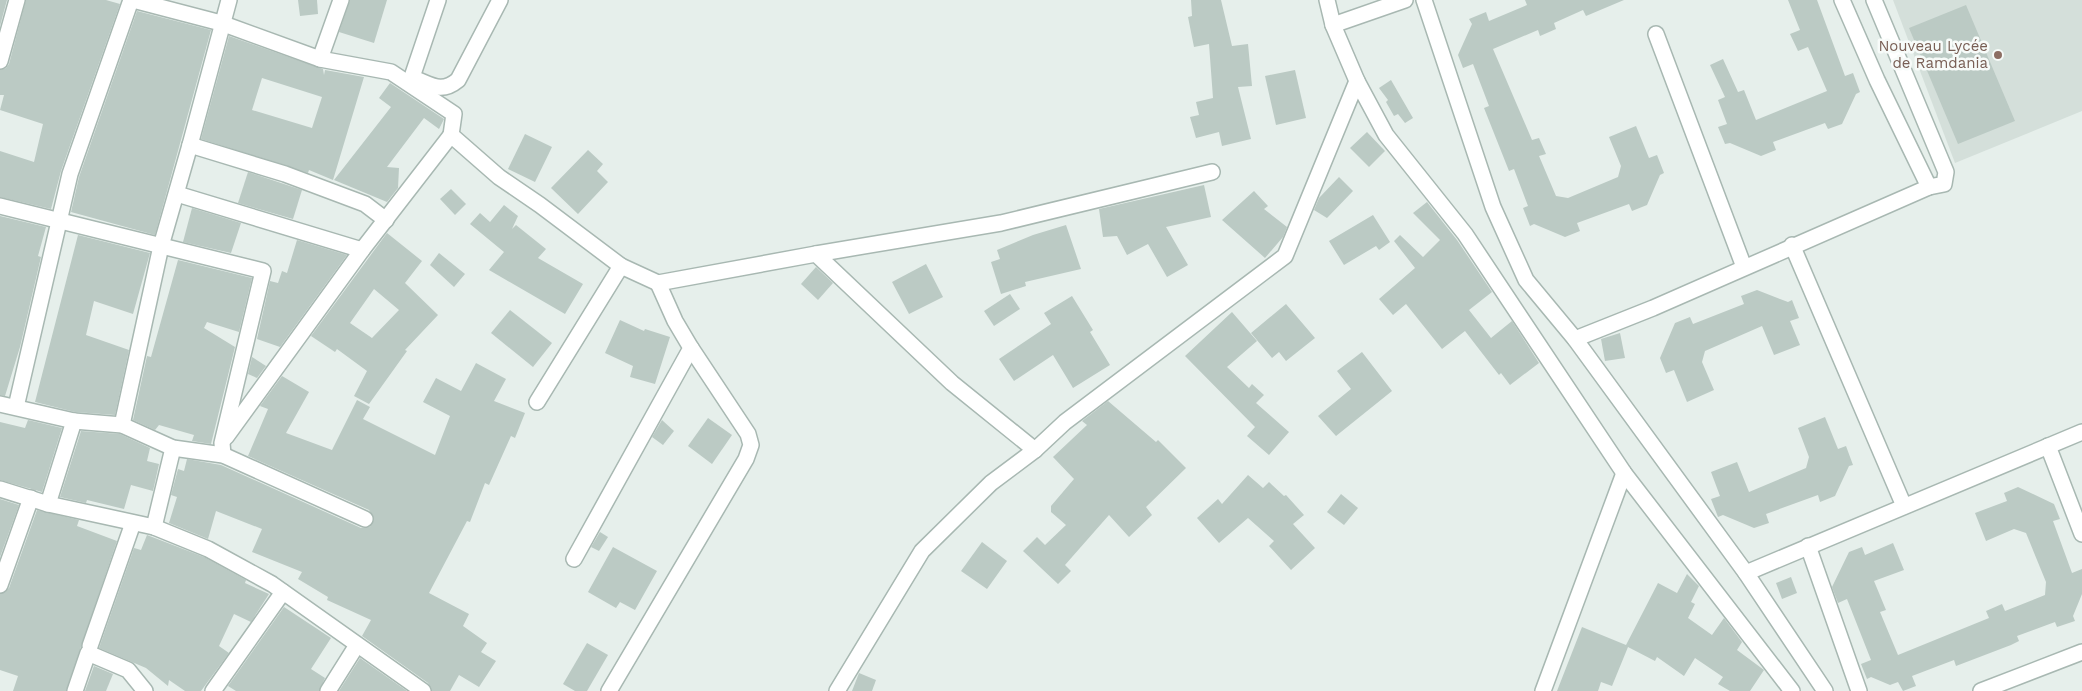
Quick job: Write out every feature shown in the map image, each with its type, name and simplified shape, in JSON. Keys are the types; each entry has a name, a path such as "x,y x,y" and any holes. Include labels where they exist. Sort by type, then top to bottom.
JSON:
{"street":[{"path":"0,61 17,0"},
{"path":"16,407 70,174 132,0 221,23 320,59 390,72 440,88 449,88 458,80 500,0"},
{"path":"122,425 161,246 177,194 221,23 229,0"},
{"path":"320,59 341,0"},
{"path":"411,80 438,0"},
{"path":"1327,0 1333,25 1357,81 1386,135 1465,234 1624,473 1792,691"},
{"path":"1333,25 1404,0"},
{"path":"1424,0 1493,207 1526,280 1575,339 1746,573 1824,691"},
{"path":"1842,0 1877,80 1929,187"},
{"path":"1575,339 1653,308 1792,245 1929,187 1944,184 1946,172 1874,0"},
{"path":"1656,34 1744,267"},
{"path":"222,449 362,250 451,135 454,114 411,80"},
{"path":"837,691 922,552 991,483 1034,450 1073,416 1285,256 1357,81"},
{"path":"451,135 499,177 621,266 658,284 816,254 1001,223 1212,172"},
{"path":"190,145 285,174 365,204 386,220"},
{"path":"177,194 362,250"},
{"path":"0,206 60,219 263,271 222,449"},
{"path":"1792,245 1904,506"},
{"path":"816,254 952,383 1034,450"},
{"path":"536,402 621,266"},
{"path":"609,691 746,459 751,445 748,434 674,321 658,284"},
{"path":"574,559 691,348"},
{"path":"0,404 74,421 122,425 173,448 222,449 365,519"},
{"path":"48,504 74,421"},
{"path":"1746,573 2082,432"},
{"path":"2048,446 2082,534"},
{"path":"154,527 173,448"},
{"path":"1543,691 1624,473"},
{"path":"0,489 48,504 154,527 208,549 283,592 423,691"},
{"path":"0,585 31,498"},
{"path":"90,646 133,522"},
{"path":"1808,546 1859,691"},
{"path":"214,691 245,642 283,592"},
{"path":"328,691 357,644"},
{"path":"1981,691 2082,652"},
{"path":"75,691 88,653 128,670 145,691"}],"shaded area":[{"name":"Nouveau Lycée de Ramdania","path":"1893,0 2082,0 2082,111 1955,163"}],"building":[{"path":"0,0 7,0 0,26"},
{"path":"26,0 106,0 120,4 61,171 51,209 0,197 0,151 34,162 43,124 0,110 4,95 0,95 0,70 6,68 9,64"},
{"path":"298,0 317,0 318,14 300,16"},
{"path":"350,0 387,0 374,43 339,32"},
{"path":"1191,0 1221,0 1232,46 1248,44 1252,86 1238,87 1251,139 1222,146 1219,132 1196,138 1190,117 1199,115 1196,102 1213,98 1209,44 1194,47 1188,17 1192,16"},
{"path":"1525,0 1624,0 1586,16 1583,10 1554,23 1556,29 1540,36 1538,30 1493,49 1532,140 1539,138 1546,154 1539,156 1556,196 1568,198 1618,177 1621,166 1609,137 1636,126 1649,158 1657,155 1664,173 1660,175 1647,205 1632,211 1629,204 1577,223 1580,231 1565,237 1534,224 1530,226 1523,208 1528,206 1514,169 1509,171 1484,108 1489,106 1473,64 1463,68 1458,55 1472,24 1469,19 1486,12 1489,21 1527,5"},
{"path":"1788,0 1817,0 1845,76 1853,73 1860,92 1856,94 1842,124 1828,129 1825,123 1773,142 1776,150 1761,156 1730,143 1725,144 1718,127 1727,124 1718,100 1725,97 1710,65 1723,59 1738,92 1744,90 1756,120 1827,91 1808,47 1798,51 1790,34 1800,30"},
{"path":"1966,5 2015,121 1958,144 1909,28"},
{"path":"137,11 211,30 155,235 71,212 79,177"},
{"path":"229,36 323,69 324,75 325,70 364,77 333,180 309,170 308,173 201,139","holes":["262,78 322,97 312,128 252,110"]},
{"path":"1295,70 1306,118 1276,125 1265,76"},
{"path":"1391,80 1413,118 1405,123 1398,114 1394,116 1386,102 1388,100 1379,88"},
{"path":"390,83 444,119 439,129 424,118 387,167 399,168 398,188 387,202 334,180 391,107 379,98"},
{"path":"1367,132 1385,151 1369,167 1350,148"},
{"path":"525,134 552,147 535,182 508,169"},
{"path":"588,150 603,164 597,171 608,182 578,214 551,188"},
{"path":"248,172 302,190 293,219 238,203"},
{"path":"1339,177 1353,191 1327,218 1314,210 1319,198"},
{"path":"1204,185 1211,217 1166,227 1188,265 1167,277 1148,244 1127,255 1117,236 1103,237 1099,209"},
{"path":"451,189 466,204 455,215 440,199"},
{"path":"1254,191 1268,206 1264,209 1287,227 1283,237 1265,258 1222,220"},
{"path":"1427,202 1457,240 1492,292 1469,310 1491,338 1512,321 1539,363 1510,385 1501,373 1499,375 1465,331 1442,349 1406,304 1393,315 1379,299 1415,268 1394,241 1400,235 1423,257 1440,240 1413,213"},
{"path":"504,205 518,216 512,229 516,225 546,249 538,258 583,284 565,314 489,270 504,252 470,224 480,213 490,222"},
{"path":"192,208 241,223 231,253 183,242"},
{"path":"1373,215 1390,242 1379,250 1376,246 1344,265 1329,241"},
{"path":"0,216 46,227 38,256 41,257 20,347 5,396 0,395"},
{"path":"1066,225 1081,269 1025,282 1026,286 1001,294 991,262 1000,259 997,250 1033,235"},
{"path":"387,233 422,261 405,283 438,315 405,350 407,351 369,404 354,396 367,371 337,349 335,352 311,336","holes":["374,289 399,310 372,338 350,323"]},
{"path":"78,235 150,253 133,314 94,301 86,335 129,350 115,415 75,412 35,402"},
{"path":"297,240 347,255 280,347 257,339 270,281 278,283 282,271 287,273"},
{"path":"439,253 465,274 454,287 430,265"},
{"path":"178,260 252,278 239,332 207,322 204,328 235,347 211,444 192,441 194,435 159,425 155,430 133,420 147,356 151,357"},
{"path":"926,264 943,297 909,314 892,282"},
{"path":"816,267 833,283 818,300 801,284"},
{"path":"1757,290 1788,302 1792,300 1799,318 1790,321 1800,345 1774,355 1762,326 1705,351 1702,362 1714,390 1687,402 1674,370 1666,373 1660,358 1675,323 1690,317 1693,324 1744,304 1741,296"},
{"path":"1010,294 1020,309 994,326 984,311"},
{"path":"1072,296 1093,330 1090,332 1110,365 1073,388 1053,355 1014,381 999,359 1051,324 1044,313"},
{"path":"1286,304 1315,338 1286,361 1279,352 1272,358 1251,333"},
{"path":"510,310 552,343 533,367 491,333"},
{"path":"1232,312 1257,341 1227,367 1249,388 1252,384 1264,395 1256,403 1289,432 1269,455 1247,436 1255,427 1185,356"},
{"path":"620,320 644,331 645,329 670,337 655,384 630,377 633,366 605,353"},
{"path":"1620,333 1625,358 1605,361 1601,339"},
{"path":"1362,352 1392,391 1336,436 1318,416 1351,389 1337,371"},
{"path":"252,357 266,366 257,378 248,374"},
{"path":"476,363 506,379 494,401 525,413 515,438 511,436 489,485 485,483 470,522 467,521 429,593 469,614 463,626 487,643 481,652 496,661 479,687 459,675 450,691 432,691 428,683 362,636 371,620 327,600 328,597 298,579 302,572 252,552 262,529 216,511 208,539 169,523 177,497 171,495 178,469 184,471 187,459 221,465 361,528 370,527 374,519 369,510 248,456 268,409 260,406 282,376 309,392 286,433 332,450 357,400 370,407 363,419 435,455 450,416 423,402 436,378 461,391"},
{"path":"1108,401 1156,442 1158,440 1186,468 1146,507 1152,515 1129,537 1109,515 1065,565 1071,571 1058,584 1023,551 1037,537 1045,545 1066,525 1051,512 1051,506 1074,479 1053,457 1087,425 1082,421"},
{"path":"1825,417 1838,449 1846,446 1853,465 1849,466 1835,496 1820,502 1818,495 1766,514 1769,523 1754,528 1723,515 1718,517 1711,499 1720,496 1711,472 1737,462 1749,492 1806,468 1809,457 1798,428"},
{"path":"708,418 732,435 712,464 688,446"},
{"path":"28,420 62,428 42,492 0,480 0,422 25,428"},
{"path":"662,420 674,431 663,445 652,437"},
{"path":"81,431 120,434 150,448 147,461 159,464 153,491 131,485 124,509 87,500 86,503 60,497"},
{"path":"1248,475 1263,488 1269,482 1284,496 1286,495 1304,515 1293,524 1315,548 1291,570 1269,546 1274,541 1248,518 1219,543 1197,518 1218,499 1222,504"},
{"path":"2018,487 2054,504 2060,519 2053,521 2072,573 2082,569 2082,594 2073,616 2075,621 2057,627 2055,622 2017,636 2019,641 2011,645 1956,666 1954,660 1912,676 1916,686 1903,691 1898,682 1890,685 1871,677 1867,679 1861,664 1871,660 1847,599 1838,603 1832,587 1849,552 1862,547 1865,555 1893,543 1904,570 1874,581 1886,610 1880,612 1898,655 1989,618 1986,611 2002,604 2005,611 2045,595 2046,582 2026,533 2014,529 1986,541 1975,513 2007,501 2004,493"},
{"path":"1341,494 1358,508 1344,525 1327,512"},
{"path":"0,499 19,505 0,557"},
{"path":"37,510 79,520 77,526 117,541 66,691 13,691 18,676 0,670 0,594 9,588"},
{"path":"600,532 608,537 599,551 591,547"},
{"path":"147,535 204,557 246,580 245,583 269,594 251,622 234,614 219,646 229,653 201,691 185,691 169,680 168,686 146,668 99,648 134,548 141,550"},
{"path":"982,542 1007,561 987,589 961,571"},
{"path":"613,547 657,571 635,610 620,602 616,608 588,592"},
{"path":"1687,574 1699,586 1691,602 1695,604 1688,618 1712,635 1724,618 1742,642 1737,650 1764,670 1750,691 1730,691 1718,684 1723,677 1695,658 1684,676 1657,657 1655,661 1628,647 1612,686 1601,682 1598,691 1557,691 1582,627 1626,645 1658,583 1677,593"},
{"path":"1791,577 1797,593 1782,599 1776,583"},
{"path":"284,607 331,638 311,669 325,678 319,691 236,691 228,686"},
{"path":"587,643 608,655 587,691 575,691 563,684"},
{"path":"360,658 407,691 339,691"},
{"path":"94,666 113,674 106,691 85,691"},
{"path":"859,673 876,680 872,691 852,691"}],"place":[{"name":"Nouveau Lycée de Ramdania","path":"1998,55"}]}
